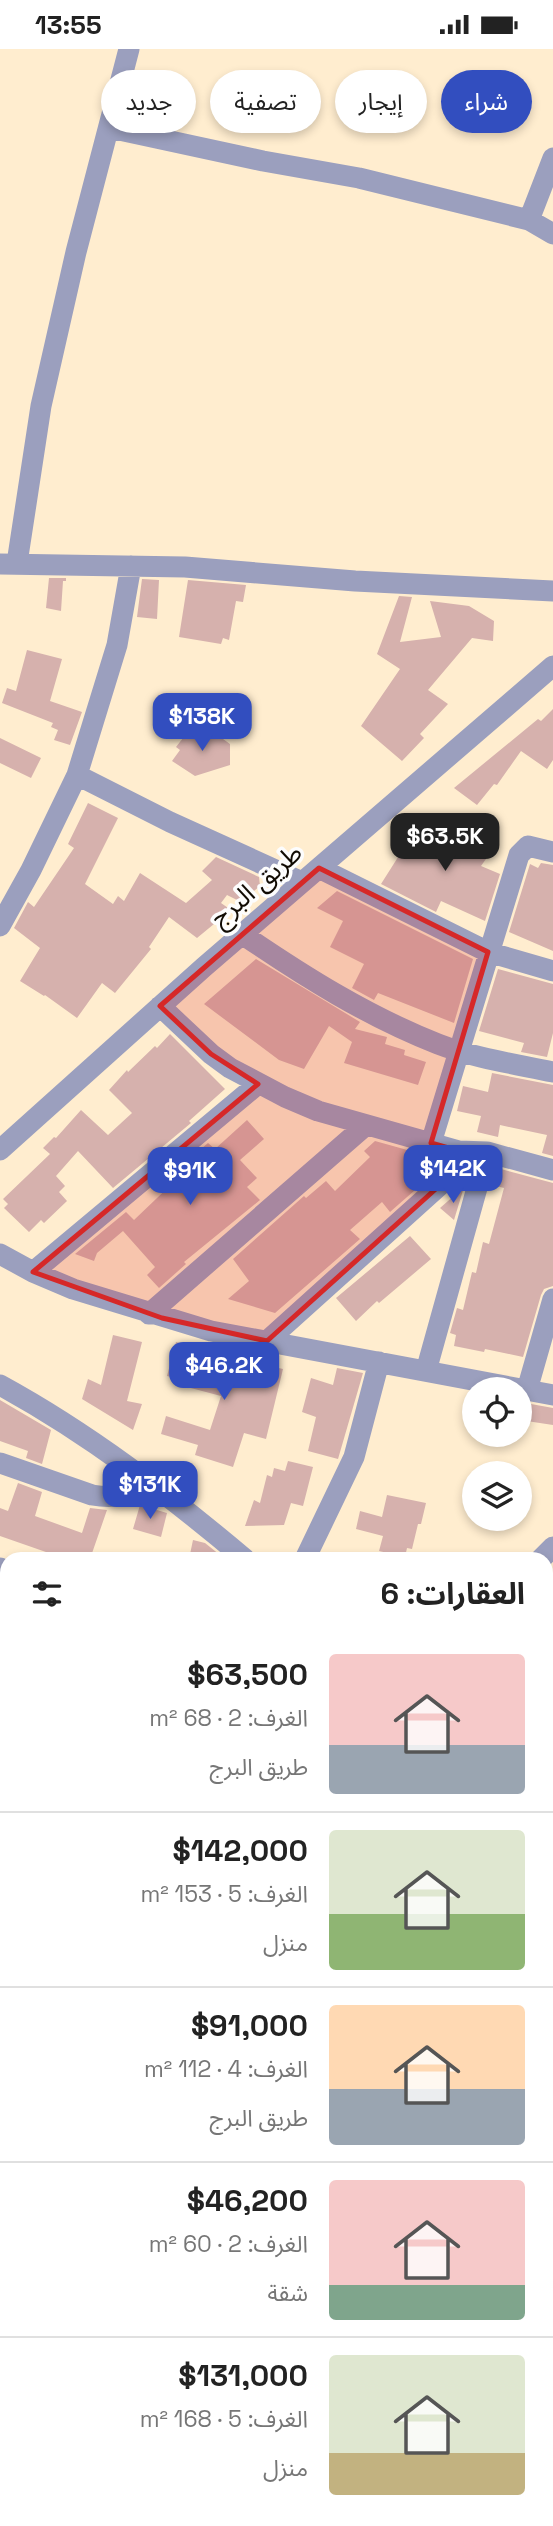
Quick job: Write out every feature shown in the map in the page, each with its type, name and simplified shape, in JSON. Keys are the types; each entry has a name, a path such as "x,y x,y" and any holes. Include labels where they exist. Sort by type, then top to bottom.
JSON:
{"street":[{"path":"124,70 129,49"},
{"path":"109,133 76,252 9,563 185,568 355,581 553,591"},
{"path":"133,133 359,178 529,220 553,234"},
{"path":"529,220 553,158"},
{"path":"0,926 31,870 77,775 117,645 131,566"},
{"name":"طريق البرج","path":"0,1150 276,904 553,666"},
{"path":"77,775 170,822 262,863 311,875 488,952 553,971"},
{"path":"431,1143 521,851 533,846 553,852"},
{"path":"262,863 276,904"},
{"path":"242,934 353,1006 440,1045 553,1072"},
{"path":"160,1006 211,1054 258,1084 318,1111 459,1151 487,1152 553,1170"},
{"path":"33,1272 258,1084"},
{"path":"149,1314 366,1125"},
{"path":"267,1341 437,1189 453,1170 459,1151"},
{"path":"426,1371 487,1152"},
{"path":"0,1254 73,1289 211,1331 462,1378"},
{"path":"531,1377 553,1299"},
{"path":"308,1552 354,1457 379,1362"},
{"path":"0,1385 81,1435 148,1481 236,1552"},
{"path":"532,1391 553,1395"},
{"path":"0,1463 92,1495 106,1497 121,1497 148,1481"}],"highlighted area":[{"path":"319,868 488,952 431,1143 459,1151 449,1177 267,1341 162,1318 33,1272 258,1084 211,1054 160,1006"}],"building":[{"path":"49,578 66,578 66,581 63,581 61,611 46,608"},
{"path":"142,579 159,580 157,619 137,617"},
{"path":"188,580 246,585 243,602 236,601 229,640 223,638 221,644 179,637"},
{"path":"399,596 412,597 400,642 441,637 430,601 469,606 494,621 493,641 472,638 428,690 448,704 420,734 424,738 402,761 361,726 400,669 377,654"},
{"path":"27,650 62,659 50,701 82,712 70,745 54,740 58,730 51,727 53,723 2,703 7,688 16,691"},
{"path":"553,709 553,760 547,769 521,751 497,785 494,784 477,805 454,788 538,719 541,721"},
{"path":"204,730 230,744 230,765 195,776 172,761 180,750 176,747 187,733"},
{"path":"0,738 41,758 31,778 0,763"},
{"path":"88,803 118,818 85,884 113,904 118,896 124,901 140,873 186,903 212,880 202,871 216,857 259,877 260,886 241,902 227,895 221,903 231,910 197,938 169,917 149,947 151,949 115,993 102,983 77,1018 20,981 40,948 14,928 28,902 34,907 74,848 68,844"},
{"path":"455,824 493,849 481,866 500,874 485,921 441,901 436,912 381,884 400,854 392,850 407,834 437,846 444,832 450,835"},
{"path":"541,863 553,865 553,951 509,932 530,864 538,868"},
{"path":"337,891 473,959 454,1023 378,993 374,1000 352,988 364,964 330,947 343,921 317,908"},
{"path":"256,959 360,1022 355,1029 387,1037 385,1044 405,1050 404,1055 426,1062 418,1085 344,1063 352,1042 329,1026 304,1069 279,1060 204,1004"},
{"path":"498,969 553,984 553,1033 547,1057 521,1052 524,1043 479,1031"},
{"path":"170,1034 225,1089 189,1121 191,1123 113,1188 78,1151 56,1176 65,1186 59,1192 67,1201 44,1223 41,1220 29,1232 4,1208 8,1204 3,1199 50,1154 43,1148 56,1138 81,1110 108,1135 132,1113 109,1090 127,1070 128,1072 155,1046 157,1048"},
{"path":"492,1073 553,1085 553,1156 542,1153 547,1135 500,1125 498,1137 477,1132 481,1116 457,1111 463,1086 488,1092"},
{"path":"247,1120 264,1139 240,1160 257,1178 247,1187 260,1200 184,1262 186,1264 159,1288 147,1275 155,1267 123,1231 97,1253 94,1261 75,1254 126,1212 134,1220 179,1177 174,1172 208,1143 215,1149"},
{"path":"375,1141 443,1160 439,1169 390,1212 382,1202 350,1230 360,1239 275,1313 228,1299 249,1281 233,1259 304,1196 306,1198 326,1181 335,1191 370,1157 364,1151"},
{"path":"501,1169 553,1183 553,1286 544,1289 541,1295 523,1357 454,1346 456,1335 450,1333 457,1308 463,1310 483,1242 489,1244 504,1188 496,1186"},
{"path":"464,1187 454,1220 440,1208"},
{"path":"410,1236 431,1259 356,1321 336,1298"},
{"path":"113,1335 142,1342 127,1401 142,1404 133,1430 82,1399 88,1379 101,1385"},
{"path":"176,1342 218,1353 216,1361 247,1368 248,1361 283,1369 266,1439 244,1433 233,1467 195,1455 198,1445 161,1434 166,1416 210,1430 221,1396 187,1387 188,1381 167,1376"},
{"path":"337,1368 363,1373 338,1459 308,1451 316,1417 302,1412 311,1378 333,1385"},
{"path":"0,1400 51,1430 42,1464 26,1458 28,1451 0,1441"},
{"path":"532,1404 553,1408 553,1425 532,1422"},
{"path":"288,1461 313,1467 303,1506 291,1503 284,1525 245,1526 254,1500 260,1503 267,1475 272,1477 274,1468 285,1471"},
{"path":"18,1483 42,1492 35,1516 82,1533 90,1508 107,1510 92,1552 46,1552 0,1536 0,1508 8,1511"},
{"path":"387,1495 426,1503 412,1549 407,1548 406,1552 379,1551 383,1536 356,1529 360,1511 382,1517"},
{"path":"140,1505 167,1513 161,1537 133,1529"},
{"path":"193,1540 205,1543 216,1552 190,1552"}]}
